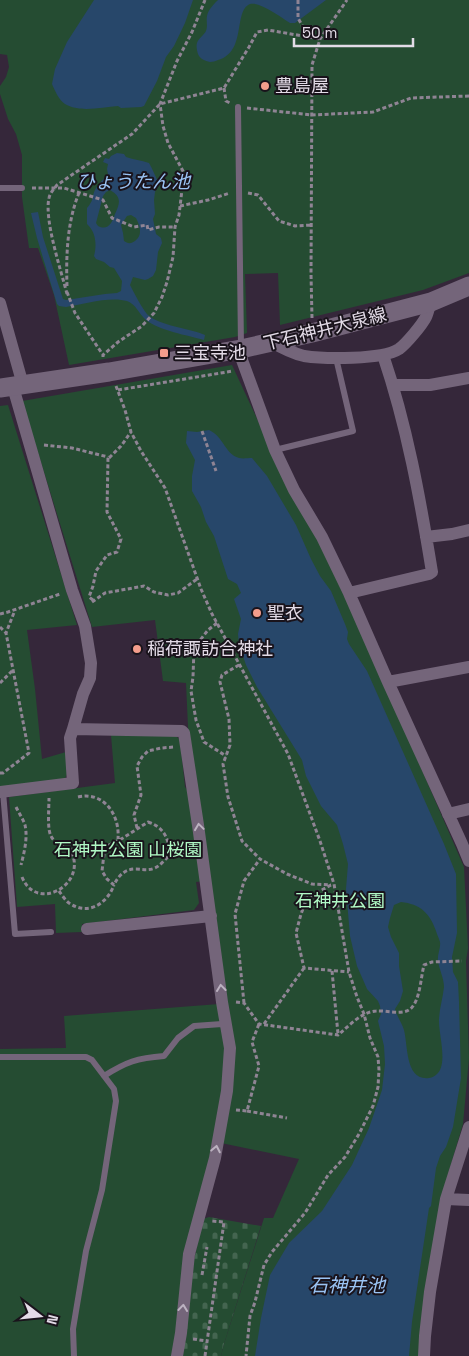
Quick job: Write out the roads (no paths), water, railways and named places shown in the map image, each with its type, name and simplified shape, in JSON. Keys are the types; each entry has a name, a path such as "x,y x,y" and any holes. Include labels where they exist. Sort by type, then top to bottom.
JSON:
{"main road":[{"name":"下石神井大泉線","path":"12,387 241,349 312,333 431,302 469,286"}],"street":[{"path":"272,342 287,351 304,356 336,358 383,355 399,349 416,331 426,317 431,302"},
{"path":"0,303 12,387 72,590 85,626 91,663 90,678 83,694 70,738 73,783 2,792"},
{"path":"241,349 242,360 275,450 294,490 322,537 349,593 469,861"},
{"path":"349,593 432,572 408,442 383,355"},
{"path":"393,385 430,385 469,378"},
{"path":"426,537 469,530"},
{"path":"388,682 469,667"},
{"path":"73,729 182,731 186,746 222,1002 227,1025 230,1064 215,1158 189,1254 177,1356"},
{"path":"448,814 469,809"},
{"path":"87,930 211,916"},
{"path":"424,1356 430,1292 446,1199 469,1127"},
{"path":"446,1199 469,1200"}],"lane":[{"path":"238,107 241,349"},
{"path":"0,188 22,188"},
{"path":"275,450 353,431 336,358"},
{"path":"2,792 15,934 51,932"},
{"path":"104,1076 126,1062 164,1056 178,1038 194,1026 227,1025"},
{"path":"0,1057 86,1057 92,1060 114,1089 116,1101 102,1190 86,1251 73,1329 74,1356"}],"water":[{"path":"94,0 193,0 185,23 174,46 166,57 157,81 144,106 91,109 71,107 59,98 54,90 52,84 55,69 67,42"},
{"path":"218,0 326,0 295,23 290,23 259,5 250,4 245,8 242,15 233,49 227,56 210,62 203,60 199,56 197,44 206,31 207,16 211,7"},
{"name":"ひょうたん池","path":"117,153 124,154 126,157 149,163 159,183 155,192 155,214 153,219 156,234 161,238 162,243 158,252 156,270 153,276 145,280 133,277 130,285 141,305 153,319 205,335 204,340 166,330 152,324 144,318 133,304 127,301 113,299 66,307 57,304 31,213 38,212 43,237 63,299 121,291 122,281 114,268 96,259 94,256 95,239 87,224 87,208 96,188 108,174 108,164 103,162 105,158 109,159","holes":["110,190 117,195 119,203 111,223 104,228 96,223 103,196","131,215 136,218 140,227 140,233 138,239 132,243 127,243 124,241 121,225 127,216"]},
{"name":"石神井池","path":"209,430 218,437 234,456 252,458 267,476 296,525 320,576 331,591 348,632 347,639 349,644 367,671 456,874 457,933 452,957 453,972 458,982 461,1078 453,1127 436,1168 412,1322 409,1356 255,1356 270,1275 289,1243 322,1211 352,1165 369,1128 382,1090 385,1064 384,1046 378,1021 381,1014 380,1006 367,989 357,966 350,936 346,889 348,864 337,825 321,806 306,776 302,760 257,687 246,665 239,644 238,634 241,619 234,599 241,593 237,584 228,579 214,536 192,491 195,460 186,443 187,431","holes":["401,902 419,907 427,914 434,925 440,942 438,961 444,987 439,1021 442,1065 435,1076 431,1078 421,1077 412,1068 407,1053 404,1030 395,1009 403,991 399,953 388,927 394,905"]}],"place":[{"name":"豊島屋","path":"265,86"},
{"name":"三宝寺池","path":"164,353"},
{"name":"聖衣","path":"257,613"},
{"name":"稲荷諏訪合神社","path":"137,649"}],"park label":[{"name":"石神井公園 山桜園","path":"128,850"},
{"name":"石神井公園","path":"340,901"}]}
